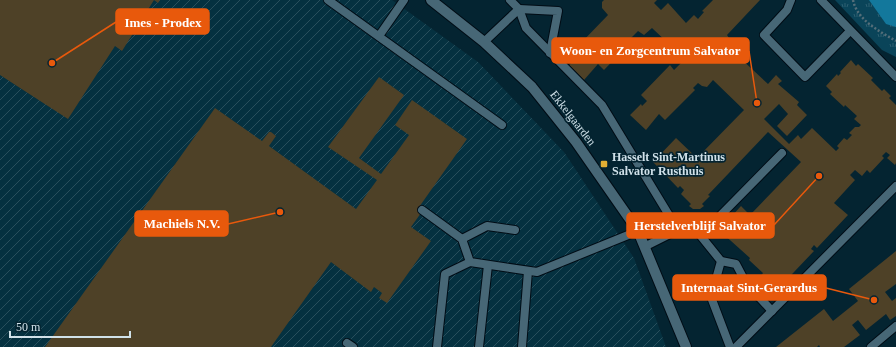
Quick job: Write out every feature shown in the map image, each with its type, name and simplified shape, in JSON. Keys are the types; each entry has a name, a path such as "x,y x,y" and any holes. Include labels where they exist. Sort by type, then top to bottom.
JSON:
{"street":[{"name":"Ekkelgaarden","path":"432,0 484,42 532,87 576,142 638,231 686,347"}],"lane":[{"path":"328,0 502,125"},
{"path":"378,36 404,0"},
{"path":"510,0 518,9 526,28 602,105 678,230"},
{"path":"791,0 787,10 764,35 805,77 850,31"},
{"path":"821,0 896,77"},
{"path":"484,42 518,9 558,11 550,53"},
{"path":"644,247 678,230 696,230 712,224 782,153"},
{"path":"736,347 896,186"},
{"path":"422,210 462,239 470,262"},
{"path":"462,239 487,226 515,230"},
{"path":"696,230 721,261 736,264 746,284 772,311"},
{"path":"437,347 444,274 470,262 537,272 638,231"},
{"path":"721,261 711,297 730,347"},
{"path":"479,347 488,265"},
{"path":"522,347 528,271"},
{"path":"871,347 896,326"}],"path":[{"path":"853,0 854,5 870,26 896,41"}],"shaded area":[{"path":"0,0 392,0 478,62 564,152 634,258 666,347 0,347"},
{"path":"869,0 896,0 896,27 886,24"}],"green space":[{"path":"835,0 896,0 896,57 882,50"}],"building":[{"path":"0,0 154,0 122,51 115,46 68,119 0,75"},
{"path":"604,0 657,0 654,3 661,10 668,3 686,23 694,15 698,19 704,12 702,11 713,0 760,0 727,35 733,44 729,50 737,57 738,56 768,84 776,75 782,81 778,84 799,102 797,105 807,115 787,136 777,126 788,114 779,104 764,119 789,144 798,135 801,139 812,128 836,151 839,148 837,146 844,138 847,140 852,135 849,133 855,127 859,127 861,125 854,119 857,116 845,105 844,107 830,94 832,92 826,86 837,74 838,76 841,73 840,72 851,60 856,66 858,64 873,78 871,80 882,91 884,89 891,96 889,98 896,105 895,165 887,158 890,155 886,152 882,156 884,158 870,173 867,170 862,176 855,170 850,175 855,180 834,203 848,215 817,248 814,245 811,249 814,251 775,292 760,277 763,273 749,260 750,258 721,232 731,222 733,224 736,221 731,217 741,206 750,215 801,162 768,132 708,195 710,196 702,204 704,206 700,209 693,209 689,206 691,204 681,194 684,190 680,186 678,188 653,162 676,138 697,158 744,110 713,80 707,87 698,83 693,88 695,90 665,120 659,114 646,130 630,115 641,104 642,106 647,101 641,95 670,65 674,70 681,63 673,55 681,46 675,40 670,45 652,28 644,35 638,31 631,38 633,40 604,70 598,64 584,80 569,65 584,51 578,46 608,15 602,8 602,2"},
{"path":"379,77 404,95 359,158 381,174 409,135 395,125 412,100 467,139 417,210 421,213 411,227 431,241 387,303 379,298 382,293 374,287 371,292 331,262 271,347 45,347 215,108 262,141 269,132 271,132 276,136 269,146 356,209 377,180 328,147"},
{"path":"896,251 896,284 885,292 892,301 896,298 896,316 890,320 886,314 866,330 858,320 852,325 860,335 844,347 820,347 819,345 817,347 776,347 824,309 833,321 858,301 849,289"}],"place":[{"name":"Imes - Prodex","path":"52,63"},
{"name":"Woon- en Zorgcentrum Salvator","path":"757,103"},
{"name":"Hasselt Sint-Martinus Salvator Rusthuis","path":"604,164"},
{"name":"Herstelverblijf Salvator","path":"819,176"},
{"name":"Machiels N.V.","path":"280,212"},
{"name":"Internaat Sint-Gerardus","path":"874,300"}]}
